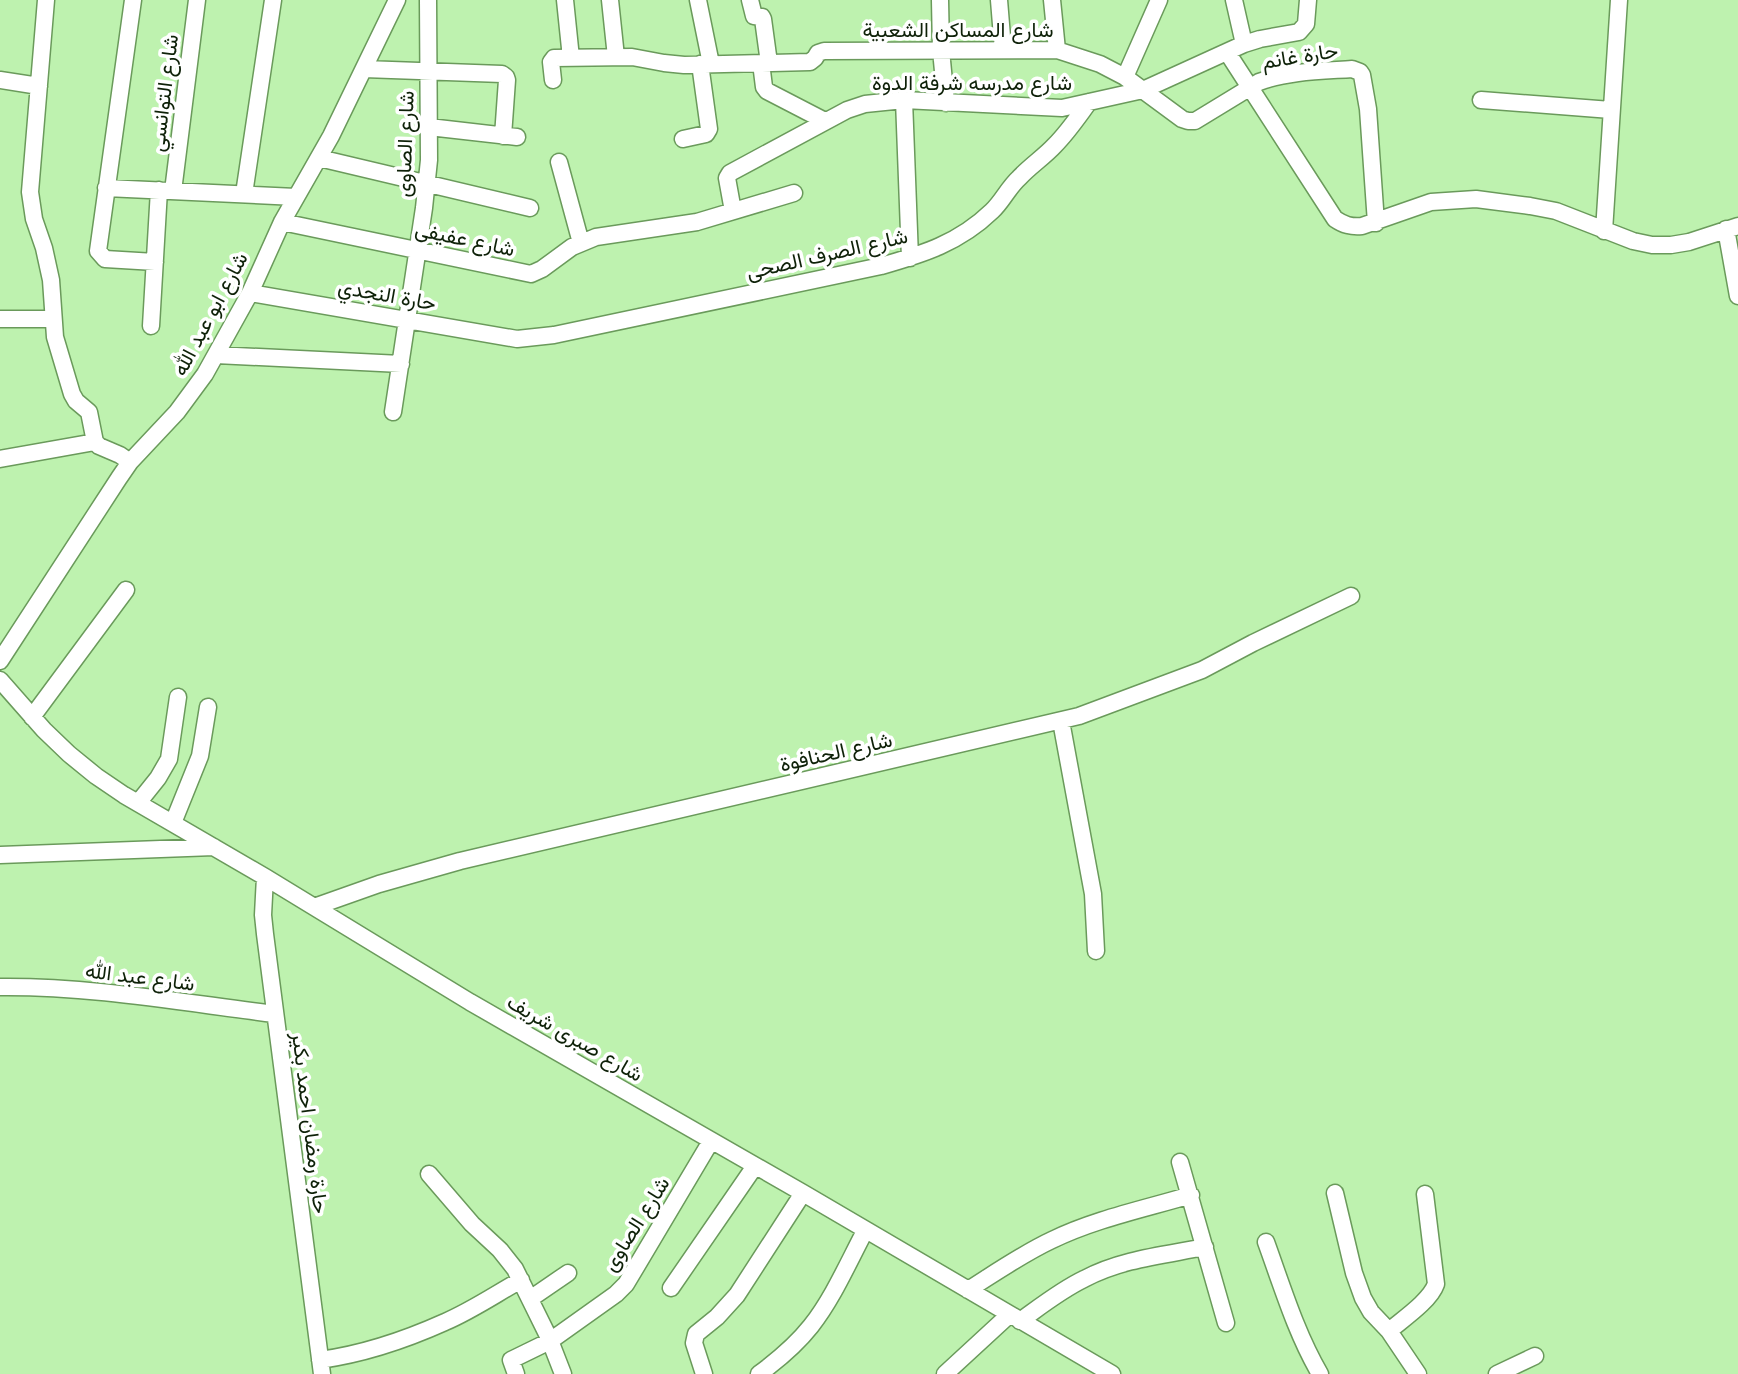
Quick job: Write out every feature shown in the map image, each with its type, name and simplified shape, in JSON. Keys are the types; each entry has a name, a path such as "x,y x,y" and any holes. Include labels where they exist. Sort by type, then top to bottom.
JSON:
{"street":[{"path":"46,0 30,192 34,219 51,280 53,319 59,354 72,394 89,412 95,442 130,461"},
{"path":"133,0 97,246 100,256 110,260 155,262"},
{"name":"شارع التوانسي","path":"151,326 155,262 197,0"},
{"path":"244,194 273,0"},
{"name":"شارع ابو عبد الله","path":"0,661 130,461 177,412 205,374 250,293 282,222 331,136 397,0"},
{"name":"شارع الصاوى","path":"393,412 429,160 428,0"},
{"path":"553,80 552,60 571,58 565,0"},
{"path":"610,0 616,57"},
{"path":"683,139 706,134 709,129 706,64 698,0"},
{"path":"750,0 754,16 763,18 764,87 825,121"},
{"path":"940,0 946,103"},
{"path":"999,0 1003,50"},
{"path":"1052,0 1057,50"},
{"path":"1125,77 1159,0"},
{"path":"1234,0 1244,44"},
{"name":"شارع مدرسه شرفة الدوة","path":"733,211 727,178 730,173 847,110 865,104 904,100 1062,108 1143,90 1244,44 1299,32 1306,24 1308,0"},
{"path":"1604,230 1619,0"},
{"name":"شارع المساكن الشعبية","path":"571,58 639,58 674,64 706,64 810,62 818,53 824,51 1057,50 1100,64 1143,90"},
{"path":"1227,51 1335,219 1343,224 1362,226 1432,202 1476,199 1556,211 1633,241 1652,245 1689,242 1732,227 1738,296"},
{"path":"364,69 505,75 510,136 429,127"},
{"name":"حارة غانم","path":"1143,90 1182,118 1195,121 1259,82 1281,75 1352,69 1360,72 1368,109 1376,223"},
{"path":"0,80 39,86"},
{"path":"904,100 910,258"},
{"path":"1481,100 1611,110"},
{"name":"شارع الصرف الصحى","path":"517,339 568,332 881,266 931,251 955,239 993,210 1020,176 1056,144 1089,102"},
{"path":"319,158 530,208"},
{"path":"559,162 581,243"},
{"path":"106,188 296,197"},
{"name":"شارع عفيفى","path":"282,222 531,274 572,247 596,237 697,222 794,193"},
{"name":"حارة النجدي","path":"250,293 517,339"},
{"path":"0,319 53,319"},
{"path":"216,355 401,364"},
{"path":"0,459 95,442"},
{"path":"32,716 126,590"},
{"name":"شارع الحنافوة","path":"314,907 389,881 460,861 1061,721 1202,670 1351,596"},
{"name":"شارع صبرى شريف","path":"1,685 69,754 96,776 138,803 470,1002 1112,1374"},
{"path":"138,803 169,759 178,697"},
{"path":"173,823 197,766 208,707"},
{"path":"1061,721 1091,881 1096,919 1096,951"},
{"path":"0,855 215,847"},
{"name":"حارة رمضان احمد بكير","path":"265,877 263,915 321,1367"},
{"name":"شارع عبد الله","path":"0,987 57,988 275,1014"},
{"name":"شارع الصاوى","path":"516,1374 511,1360 550,1341 626,1284 711,1141"},
{"path":"1180,1162 1226,1323"},
{"path":"671,1288 755,1166"},
{"path":"429,1174 471,1224 500,1250 515,1269 563,1374"},
{"path":"704,1374 694,1343 696,1334 737,1295 803,1193"},
{"path":"1335,1193 1354,1273 1363,1298 1418,1374"},
{"path":"1389,1331 1433,1291 1436,1283 1425,1194"},
{"path":"968,1290 1019,1257 1054,1239 1089,1225 1191,1195"},
{"path":"759,1374 779,1359 812,1325 866,1231"},
{"path":"1266,1242 1300,1333 1320,1374"},
{"path":"945,1374 1015,1318 1103,1270 1140,1259 1205,1247"},
{"path":"530,1299 568,1273"},
{"path":"321,1367 445,1322 521,1280"},
{"path":"1497,1374 1535,1356"}]}
